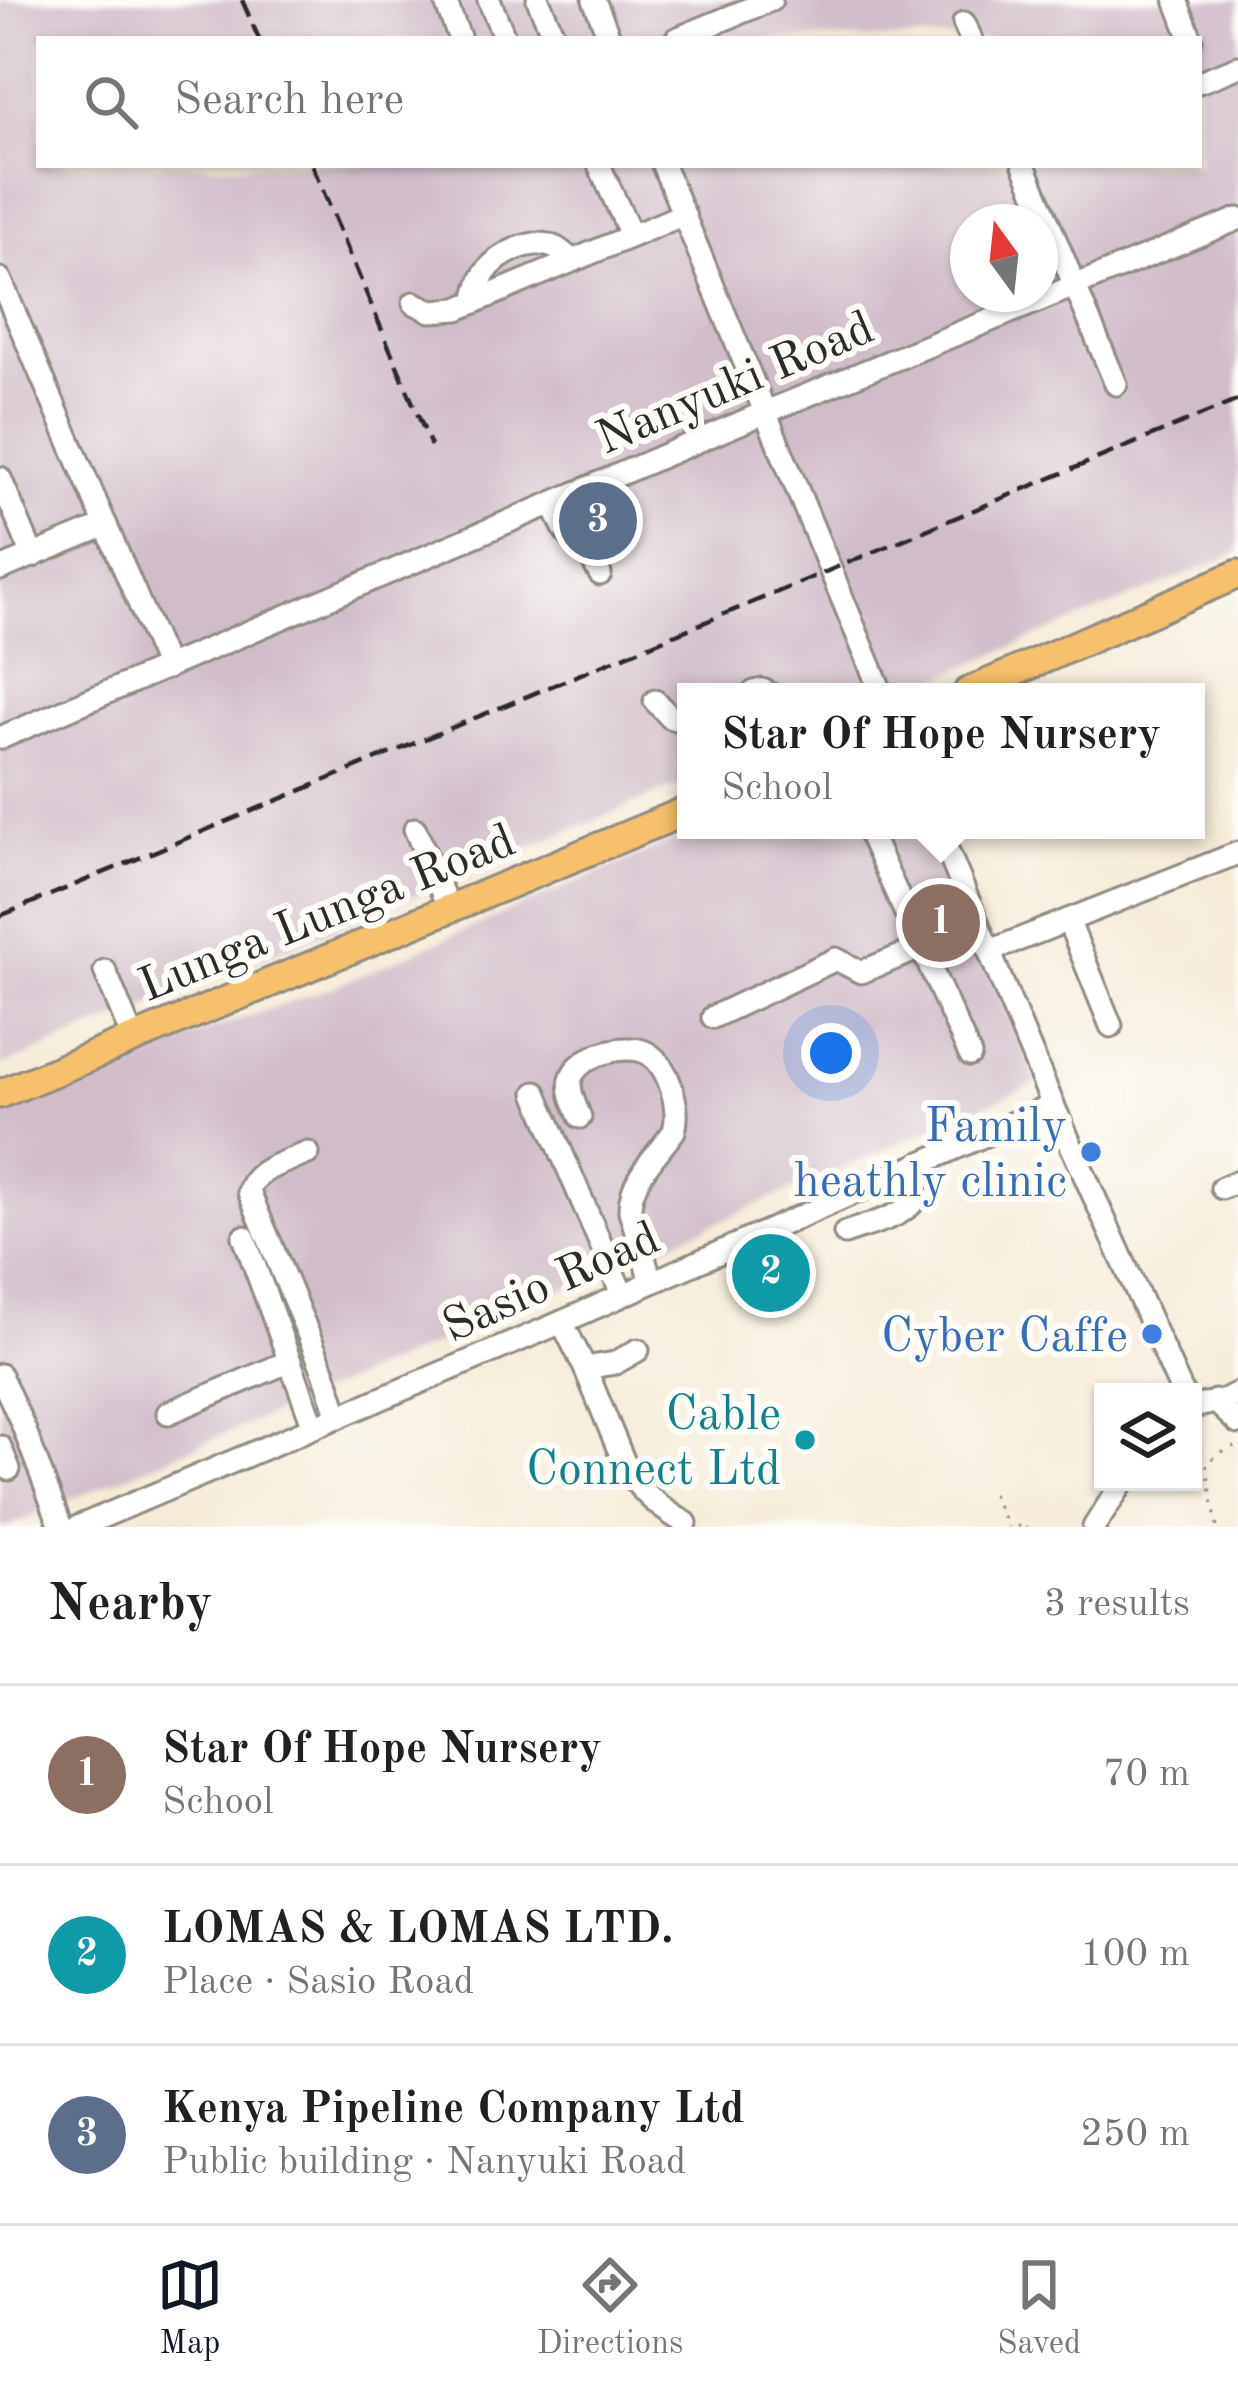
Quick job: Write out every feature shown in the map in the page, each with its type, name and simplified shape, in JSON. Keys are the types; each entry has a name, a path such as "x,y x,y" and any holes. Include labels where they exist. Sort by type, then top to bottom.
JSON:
{"main road":[{"path":"989,683 1238,574"},
{"name":"Lunga Lunga Road","path":"0,1094 677,815"}],"street":[{"path":"489,0 504,36"},
{"path":"538,0 554,36"},
{"path":"594,0 609,36"},
{"path":"683,36 770,0"},
{"path":"1176,0 1190,36"},
{"path":"447,6 459,36"},
{"path":"1202,73 1238,67"},
{"path":"599,168 631,235"},
{"path":"665,168 877,683"},
{"path":"1025,168 1116,384"},
{"path":"413,303 442,312 475,302 684,214"},
{"name":"Nanyuki Road","path":"0,738 766,412 1238,219"},
{"path":"475,302 482,277 512,251 547,245 572,260"},
{"path":"0,279 167,668"},
{"path":"0,478 32,556"},
{"path":"552,504 566,532 600,574"},
{"path":"0,569 106,525"},
{"path":"655,700 677,719"},
{"path":"416,829 449,909"},
{"path":"872,839 970,1055"},
{"path":"943,839 1053,1106 1178,1383"},
{"path":"990,950 1238,853"},
{"path":"1068,920 1111,1026"},
{"path":"713,1017 836,958 861,972 978,925"},
{"path":"105,971 133,1039"},
{"path":"580,1117 571,1085 580,1064 626,1049 650,1054 658,1062 677,1121 632,1188 629,1201 651,1282"},
{"path":"536,1093 622,1294"},
{"name":"Sasio Road","path":"78,1527 562,1322 1053,1106"},
{"path":"308,1153 258,1174 249,1192 339,1417"},
{"path":"844,1233 914,1204 918,1196 908,1169"},
{"path":"244,1238 314,1427"},
{"path":"562,1322 628,1472 663,1510 686,1523"},
{"path":"585,1368 615,1363 638,1350"},
{"path":"168,1413 290,1361"},
{"path":"0,1375 61,1527"},
{"path":"1204,1404 1238,1393"},
{"path":"1204,1404 1236,1429"},
{"path":"0,1447 9,1469"},
{"path":"1094,1527 1117,1491"}],"path":[{"path":"1217,1527 1207,1463 1236,1446 1236,1429"},
{"path":"992,1495 1007,1527"},
{"path":"1017,1527 1024,1523 1026,1527"}],"shaded area":[{"path":"0,0 1238,0 1238,553 926,683 677,683 677,786 0,1067"},
{"path":"677,839 935,839 1037,1083 0,1527 0,1104 338,985"}],"railway":[{"path":"242,0 258,36"},
{"path":"313,168 431,446"},
{"path":"0,916 1238,400"}],"place":[{"name":"Kenya Pipeline Company Ltd","path":"598,521"},
{"name":"Star Of Hope Nursery","path":"941,923"},
{"name":"Family heathly clinic","path":"1091,1152"},
{"name":"LOMAS & LOMAS LTD.","path":"771,1273"},
{"name":"Cyber Caffe","path":"1152,1334"},
{"name":"Cable Connect Ltd","path":"805,1440"}]}
